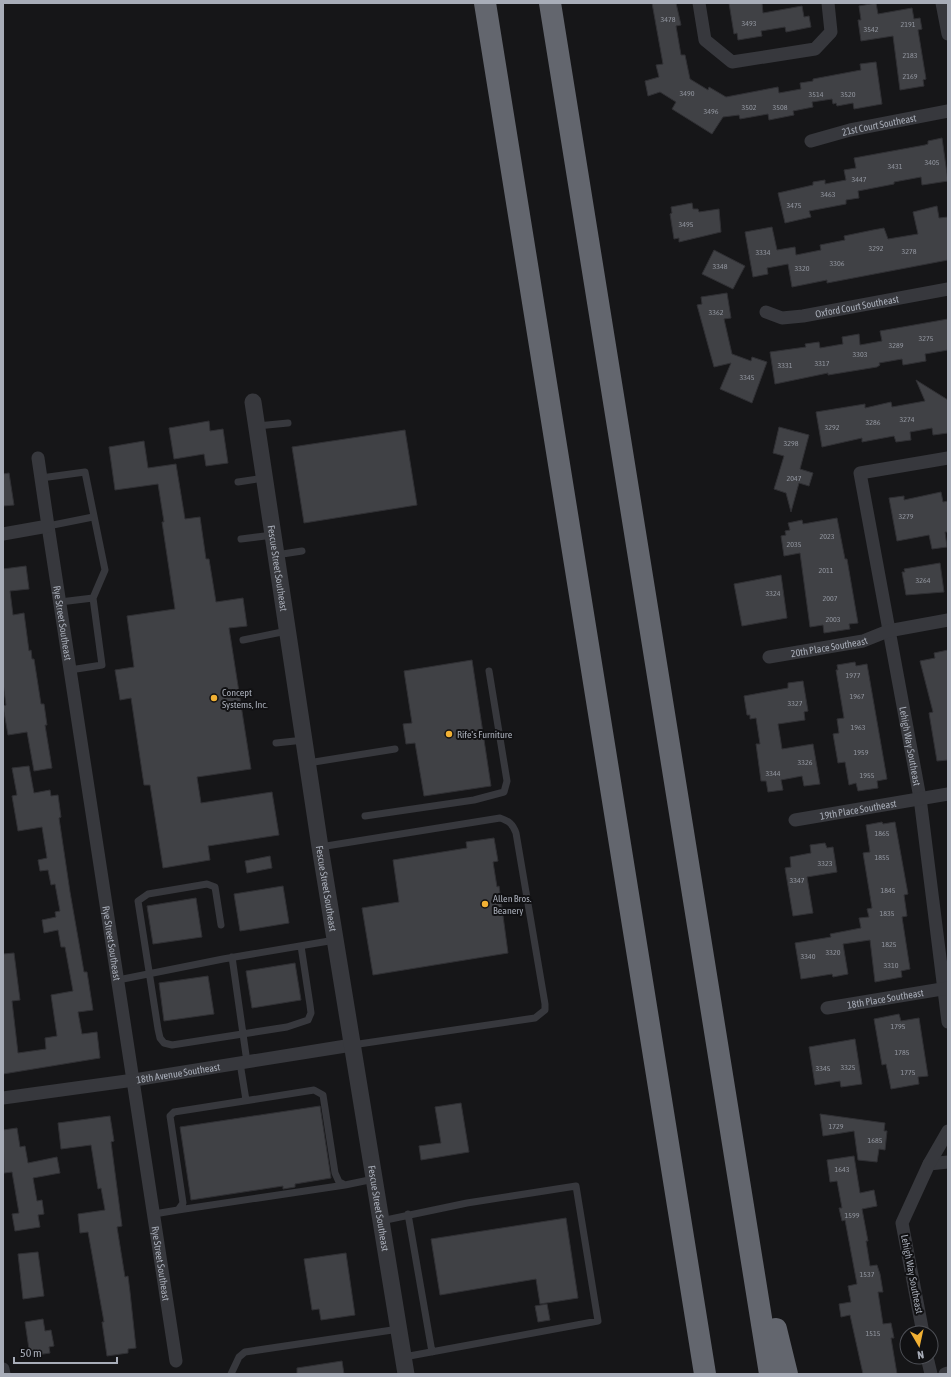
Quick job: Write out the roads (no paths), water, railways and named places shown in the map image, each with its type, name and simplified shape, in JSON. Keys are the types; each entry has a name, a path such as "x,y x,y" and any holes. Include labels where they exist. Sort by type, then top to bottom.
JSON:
{"highway":[{"path":"485,3 705,1374"},
{"path":"550,3 599,317 744,1203 770,1374"},
{"path":"744,1203 787,1374"}],"street":[{"path":"699,3 705,40 732,62 815,49 831,32 828,3"},
{"path":"942,3 948,34"},
{"name":"21st Court Southeast","path":"811,141 850,130 948,111"},
{"name":"Oxford Court Southeast","path":"766,312 782,318 803,316 948,289"},
{"name":"Fescue Street Southeast","path":"253,402 320,847 405,1366"},
{"name":"Rye Street Southeast","path":"38,458 176,1361"},
{"name":"Lehigh Way Southeast","path":"948,458 860,473 920,798 946,988 948,1022"},
{"path":"3,534 48,526"},
{"name":"20th Place Southeast","path":"769,657 863,641 888,631 948,620"},
{"name":"19th Place Southeast","path":"795,820 948,794"},
{"name":"18th Place Southeast","path":"827,1008 946,988"},
{"name":"18th Avenue Southeast","path":"3,1098 134,1080 352,1045"},
{"name":"Lehigh Way Southeast","path":"921,1325 902,1223 929,1164 948,1131"},
{"path":"929,1164 948,1162"},
{"path":"3,1369 4,1374"}],"lane":[{"path":"256,426 288,423"},
{"path":"41,478 85,472 93,518 105,570 93,598 102,665 70,670"},
{"path":"238,482 264,478"},
{"path":"48,526 93,518"},
{"path":"241,539 273,535"},
{"path":"276,555 302,551"},
{"path":"60,602 93,598"},
{"path":"244,640 287,630"},
{"path":"365,816 474,800 504,792 507,781 489,671"},
{"path":"276,743 304,740"},
{"path":"308,763 395,749"},
{"path":"320,847 500,818 506,820 511,824 516,833 545,1004 545,1010 535,1018 352,1045"},
{"path":"222,925 215,887 207,884 148,894 138,901 148,974 158,1029 160,1038 164,1043 172,1045 299,1024 308,1020 311,1013 301,946"},
{"path":"118,980 232,957 335,940"},
{"path":"232,957 243,1033 246,1100"},
{"path":"178,1210 183,1203 170,1116 174,1112 246,1100 314,1090 323,1095 335,1173 339,1182 345,1185"},
{"path":"154,1214 345,1185 374,1179"},
{"path":"381,1221 408,1214 576,1186 598,1321 432,1352 405,1366"},
{"path":"408,1214 432,1352"},
{"path":"231,1374 239,1357 245,1352 399,1329"}],"place":[{"name":"Concept Systems, Inc.","path":"214,698"},
{"name":"Rife’s Furniture","path":"449,734"},
{"name":"Allen Bros. Beanery","path":"485,904"}]}
